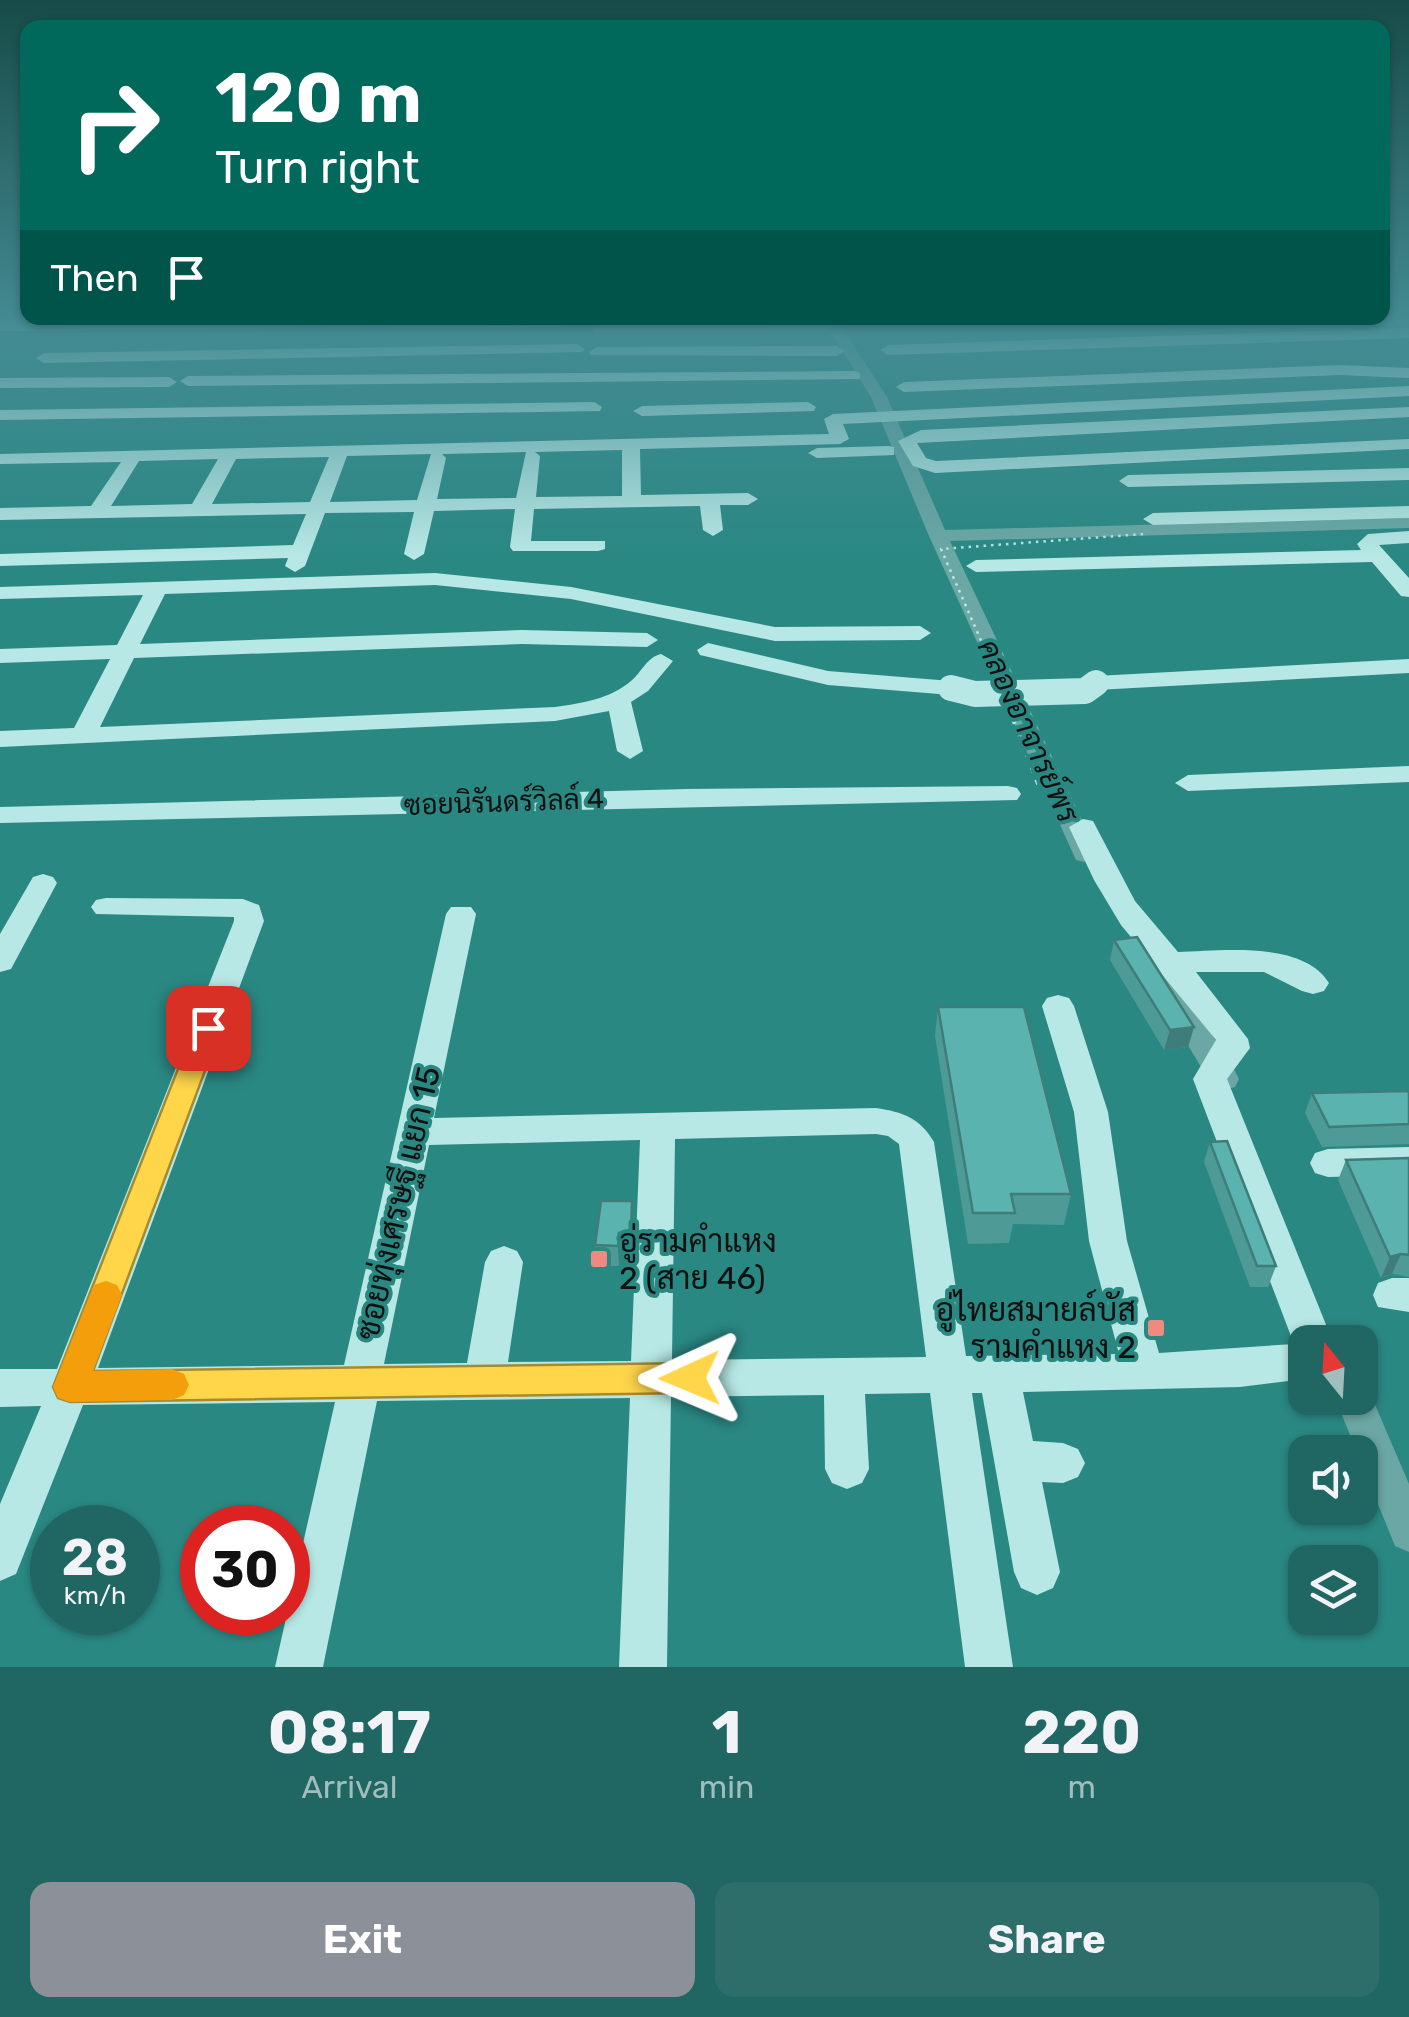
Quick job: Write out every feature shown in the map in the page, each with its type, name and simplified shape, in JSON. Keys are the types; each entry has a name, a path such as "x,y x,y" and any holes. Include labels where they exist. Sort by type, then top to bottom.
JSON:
{"street":[{"path":"4,420 24,401"},
{"path":"4,420 104,401"},
{"path":"77,450 108,401"},
{"path":"110,401 180,434 340,451 840,440 825,401"},
{"path":"831,401 864,418 1216,401"},
{"path":"730,402 738,442"},
{"path":"613,529 624,501 641,403 730,402 808,407"},
{"path":"552,446 554,407"},
{"path":"0,459 180,434 284,413 594,407"},
{"path":"459,442 466,409"},
{"path":"362,443 375,411"},
{"path":"1409,412 921,435 907,441 919,462 935,467 1409,444"},
{"path":"268,446 284,413"},
{"path":"1264,419 1372,513"},
{"path":"635,445 888,451"},
{"path":"0,560 297,560 340,451"},
{"path":"530,456 520,547 598,545"},
{"path":"414,554 437,458"},
{"path":"199,509 228,459"},
{"path":"97,512 130,462"},
{"path":"1128,481 1409,474"},
{"path":"0,514 748,499"},
{"path":"709,500 714,530"},
{"path":"1153,519 1409,512"},
{"path":"1409,536 1369,540 1367,544 1409,591"},
{"path":"976,566 1374,556"},
{"path":"0,593 451,580 570,593 694,626 792,635 920,633"},
{"path":"83,736 157,588"},
{"path":"0,739 555,714 619,701 644,686 677,655 709,645 694,626"},
{"path":"677,655 668,631 694,626"},
{"path":"0,656 522,637 976,694 1085,691 1096,684 1409,666"},
{"path":"619,701 630,750"},
{"path":"1188,783 1409,774"},
{"name":"ซอยนิรันดร์วิลล์ 4","path":"0,815 687,796 1008,794"},
{"path":"1083,827 1106,878 1141,930 1173,963 1232,1039 1234,1048 1210,1079 1293,1325"},
{"path":"0,962 43,883"},
{"path":"0,1558 70,1387 249,912 243,908 106,906"},
{"name":"ซอยทุ่งเศรษฐี แยก 15","path":"299,1667 461,914"},
{"path":"1173,963 1274,961 1296,970 1312,983"},
{"path":"1058,1006 1091,1112 1108,1241 1144,1372"},
{"path":"416,1132 876,1122 898,1124 911,1132 916,1142 989,1667"},
{"path":"643,1667 658,1126"},
{"path":"1328,1163 1409,1161"},
{"path":"485,1380 504,1262"},
{"path":"0,1388 1144,1372 1288,1358"},
{"path":"999,1374 1037,1572"},
{"path":"844,1376 848,1469"},
{"path":"1016,1461 1063,1463"}],"building":[{"path":"1137,937 1194,1027 1170,1030 1114,940"},
{"path":"938,1007 1024,1007 1071,1194 1011,1194 1015,1213 973,1213"},
{"path":"1409,1091 1409,1124 1329,1127 1312,1093"},
{"path":"1227,1141 1276,1266 1257,1266 1210,1142"},
{"path":"1409,1158 1409,1255 1390,1257 1346,1160"},
{"path":"601,1201 632,1201 631,1233 619,1233 618,1246 595,1245"}],"waterway":[{"path":"881,401 938,536"},
{"name":"คลองอาจารย์พร","path":"938,536 1409,523"},
{"name":"คลองอาจารย์พร","path":"938,536 1085,854"},
{"name":"คลองอาจารย์พร","path":"1161,977 1224,1079"},
{"name":"คลองอาจารย์พร","path":"1361,1415 1409,1532"}],"slow traffic":[{"path":"106,1295 70,1387 172,1385"}],"place":[{"name":"อู่รามคำแหง 2 (สาย 46)","path":"599,1259"},
{"name":"อู่ไทยสมายล์บัส รามคำแหง 2","path":"1156,1328"}],"route":[{"path":"208,1028 70,1387 690,1378"}]}
